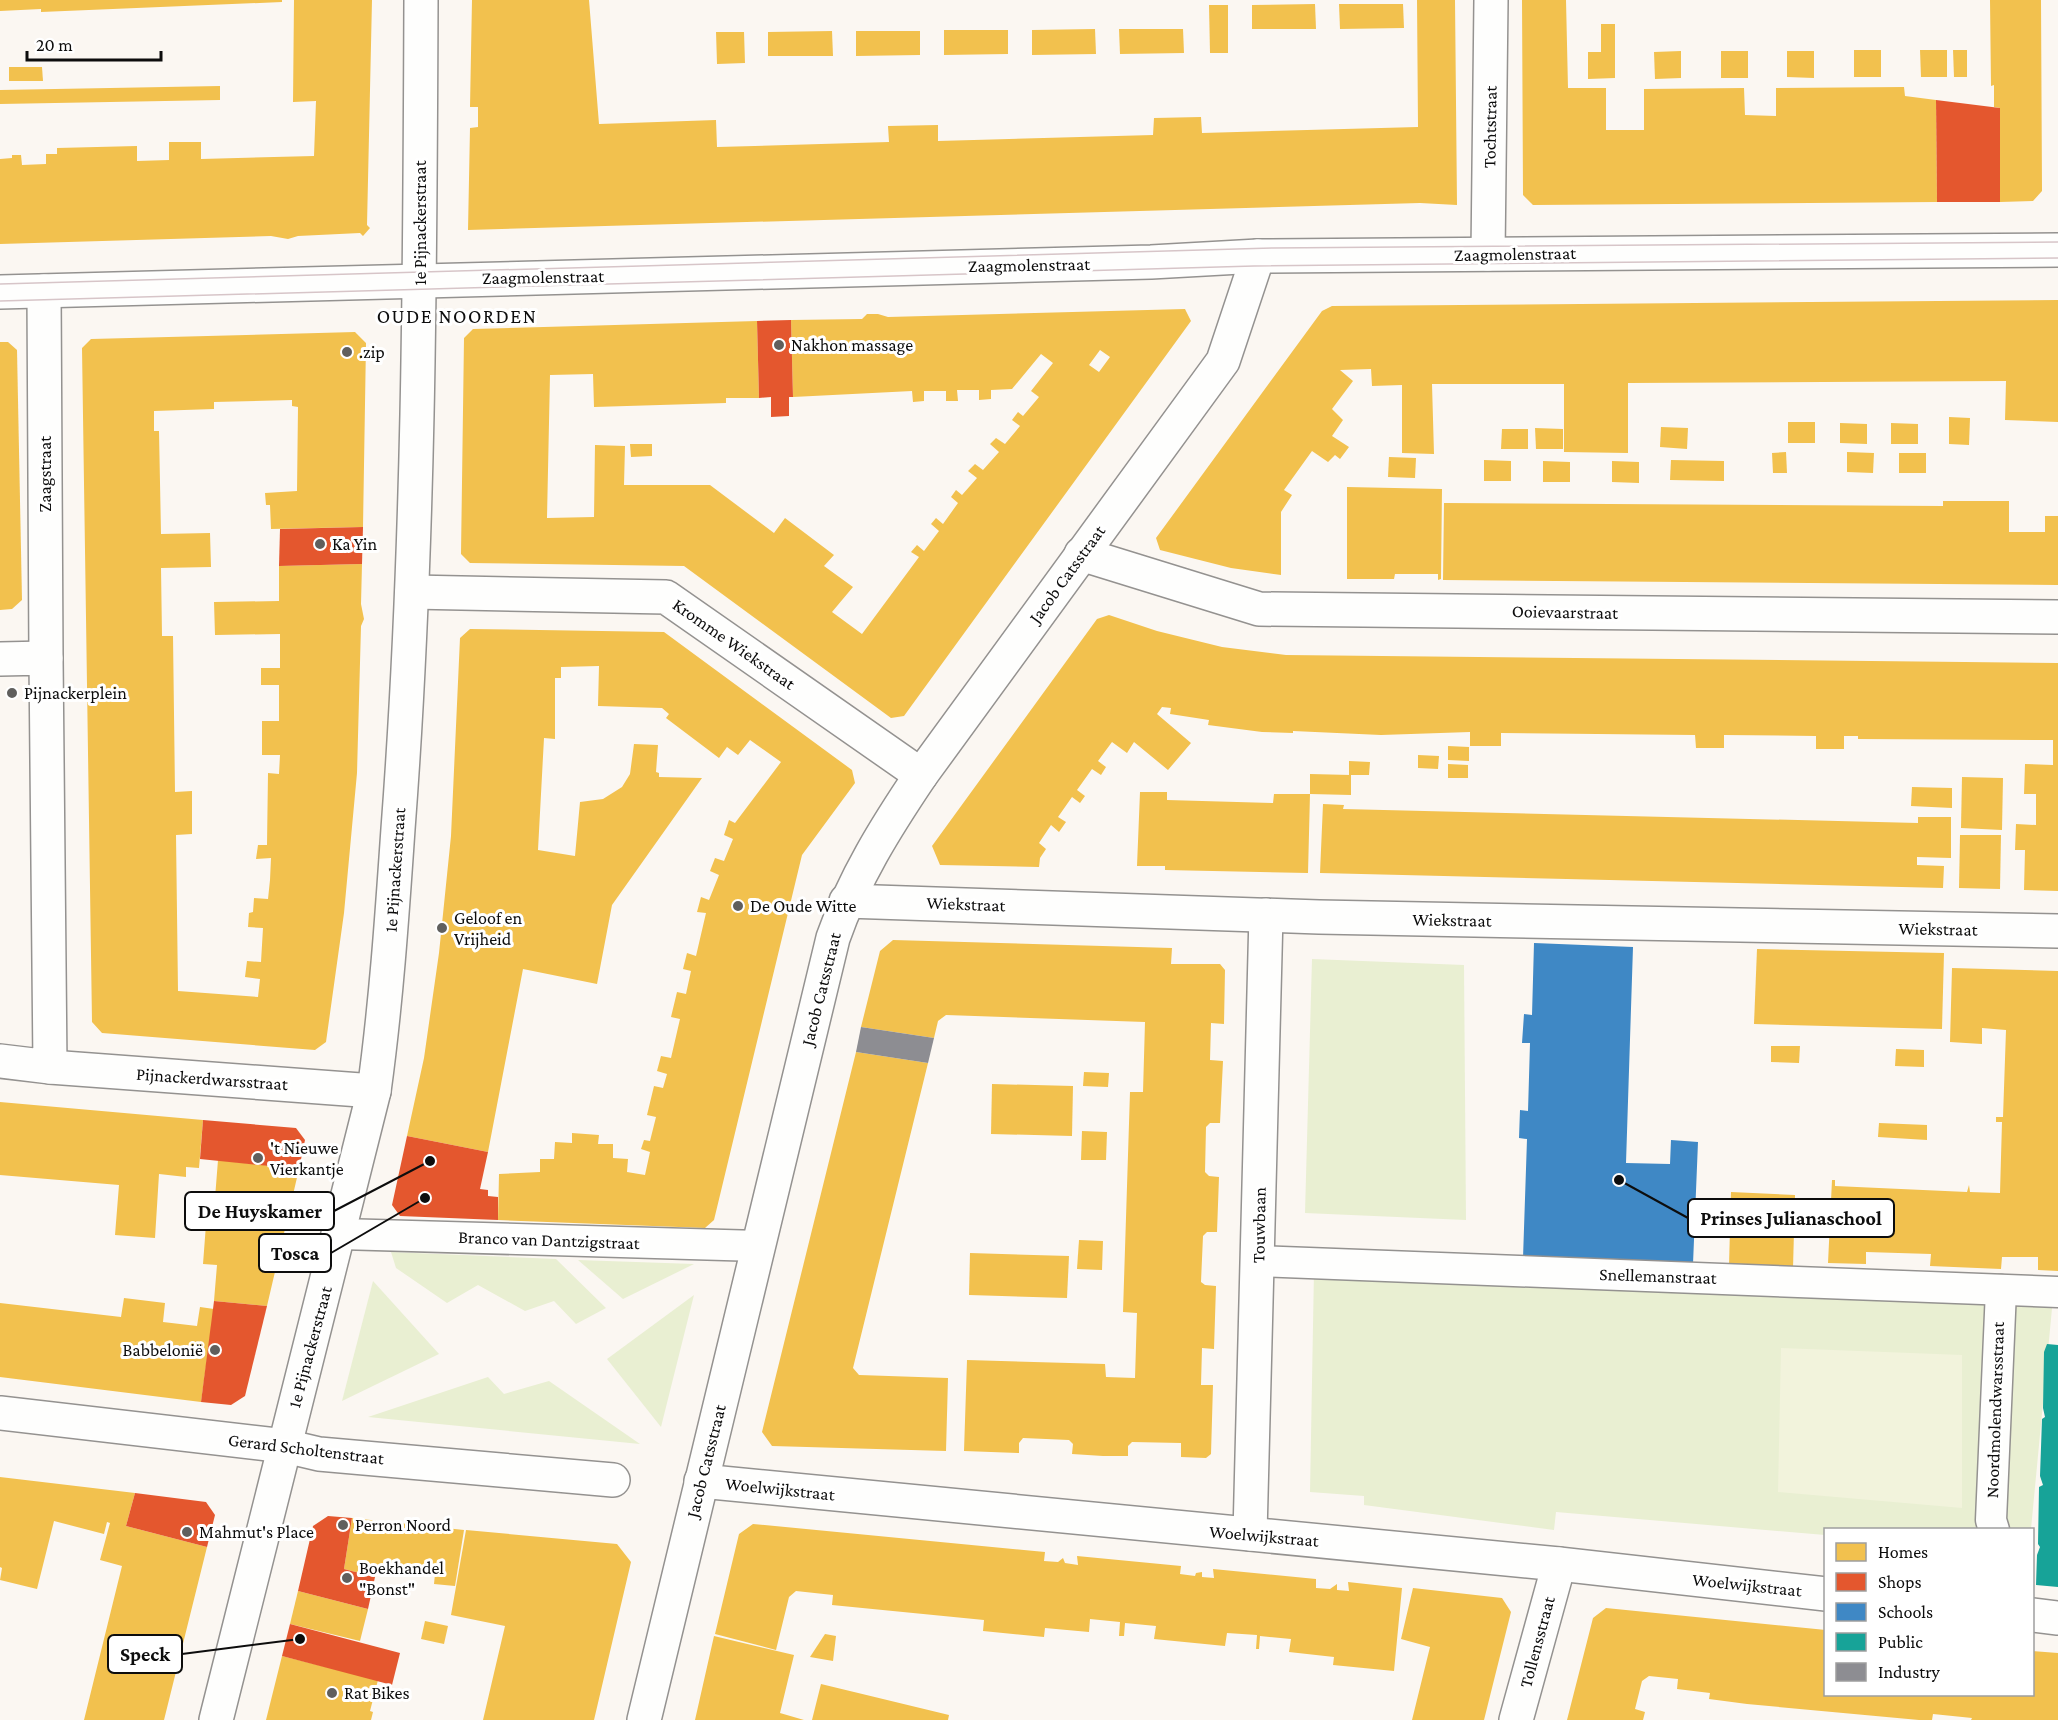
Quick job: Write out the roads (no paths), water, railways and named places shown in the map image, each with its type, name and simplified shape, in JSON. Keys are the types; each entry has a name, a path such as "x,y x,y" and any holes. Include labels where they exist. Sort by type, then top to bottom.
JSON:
{"street":[{"name":"1e Pijnackerstraat","path":"216,1720 340,1234 374,1091 385,1012 408,704 412,592 420,280 421,0"},
{"name":"Tochtstraat","path":"1488,254 1491,0"},
{"name":"Zaagmolenstraat","path":"0,292 1151,262 1258,256 2058,250"},
{"name":"Jacob Catsstraat","path":"644,1720 833,938 846,901 883,831 921,776 1223,360 1258,256"},
{"name":"Zaagstraat","path":"44,291 46,658"},
{"name":"Ooievaarstraat","path":"1081,554 1259,609 2058,617"},
{"name":"Kromme Wiekstraat","path":"412,592 666,597 921,776"},
{"path":"0,658 46,658 50,1067 0,1061"},
{"name":"Wiekstraat","path":"846,901 1266,915 2058,931"},
{"name":"Touwbaan","path":"1250,1534 1266,915"},
{"name":"Pijnackerdwarsstraat","path":"50,1067 374,1091"},
{"name":"Branco van Dantzigstraat","path":"340,1234 759,1246"},
{"name":"Snellemanstraat","path":"1258,1261 2058,1292"},
{"name":"Noordmolendwarsstraat","path":"1993,1528 1991,1520 2001,1290"},
{"name":"Gerard Scholtenstraat","path":"0,1413 285,1446 319,1454 613,1480"},
{"name":"Woelwijkstraat","path":"701,1481 1559,1564 1824,1594"},
{"name":"Tollensstraat","path":"1516,1720 1559,1564"},
{"path":"2034,1615 2058,1618"}],"tram line":[{"path":"0,284 1273,248 2058,242"},
{"path":"0,301 1254,266 2058,258"}],"place":[{"name":"Nakhon massage","path":"779,345"},
{"name":".zip","path":"347,352"},
{"name":"Ka Yin","path":"320,544"},
{"name":"Pijnackerplein","path":"12,693"},
{"name":"De Oude Witte","path":"738,906"},
{"name":"Geloof en Vrijheid","path":"442,928"},
{"name":"'t Nieuwe Vierkantje","path":"258,1158"},
{"name":"De Huyskamer","path":"430,1161"},
{"name":"Prinses Julianaschool","path":"1619,1180"},
{"name":"Tosca","path":"425,1198"},
{"name":"Babbelonië","path":"215,1350"},
{"name":"Perron Noord","path":"343,1525"},
{"name":"Mahmut's Place","path":"187,1532"},
{"name":"Boekhandel \"Bonst\"","path":"347,1578"},
{"name":"Speck","path":"300,1639"},
{"name":"Rat Bikes","path":"332,1693"}],"district":[{"name":"OUDE NOORDEN","path":"457,316"}]}
